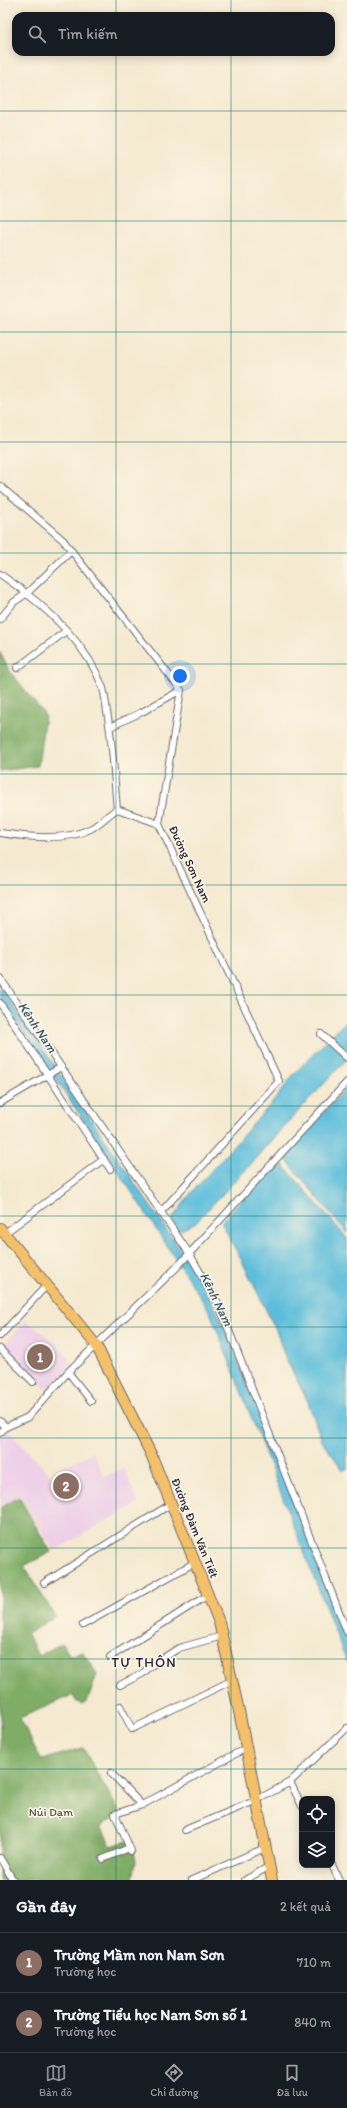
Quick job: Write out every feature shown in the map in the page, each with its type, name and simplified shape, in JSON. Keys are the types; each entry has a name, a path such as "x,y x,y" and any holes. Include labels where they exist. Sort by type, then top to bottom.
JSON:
{"main road":[{"name":"Đường Đàm Văn Tiết","path":"2,1230 46,1286 96,1345 151,1454 219,1622 233,1680 267,1847 272,1880"}],"street":[{"path":"0,486 63,540 181,690 142,712 110,727"},
{"path":"0,619 14,602 26,594 71,551"},
{"path":"0,574 26,594 66,631 95,672 103,690 110,727 117,809"},
{"path":"18,668 66,631"},
{"name":"Đường Sơn Nam","path":"160,1213 279,1081 159,824 181,690"},
{"path":"117,809 159,824"},
{"path":"0,832 27,837 48,838 75,833 91,828 117,809"},
{"path":"0,978 189,1254 224,1316 347,1632"},
{"path":"0,1002 110,1169"},
{"path":"321,1034 347,1058"},
{"path":"0,1103 61,1067"},
{"path":"0,1433 6,1427 28,1417 68,1372 177,1267 347,1082"},
{"path":"2,1230 104,1159"},
{"path":"0,1336 46,1286"},
{"path":"0,1350 33,1382"},
{"path":"68,1372 91,1401"},
{"path":"0,1421 6,1427"},
{"path":"44,1583 171,1504"},
{"path":"83,1625 194,1563"},
{"path":"110,1656 208,1596"},
{"path":"120,1685 142,1674 152,1665 179,1648 222,1636"},
{"path":"120,1706 132,1729 233,1680"},
{"path":"186,1830 257,1800 290,1782 347,1728"},
{"path":"103,1860 130,1849 115,1814 142,1804 246,1748"},
{"path":"111,1773 142,1804"},
{"path":"290,1782 299,1800"},
{"path":"192,1880 267,1847"},
{"path":"0,1858 13,1880"},
{"path":"245,1880 270,1866"},
{"path":"333,1868 339,1880"}],"shaded area":[{"path":"26,1320 58,1345 75,1367 48,1391 2,1347"},
{"path":"8,1430 51,1476 71,1463 93,1452 104,1477 124,1468 138,1503 54,1551 20,1495 0,1507 0,1438"}],"green space":[{"path":"0,652 9,670 45,715 38,766 0,771"},
{"name":"Núi Dạm","path":"19,1497 51,1552 24,1566 55,1616 28,1634 38,1656 62,1643 70,1656 83,1652 97,1674 88,1700 82,1704 77,1702 72,1695 20,1718 41,1760 83,1748 120,1813 101,1826 111,1846 131,1840 136,1860 133,1880 0,1880 0,1508"}],"water":[{"name":"Kênh Nam","path":"0,986 192,1267 216,1309 347,1638 347,1662 210,1312 120,1174 0,997"},
{"path":"347,1020 347,1059 196,1222 181,1230 174,1226 172,1219 191,1193 273,1102 293,1075"},
{"path":"347,1087 347,1233 283,1156"},
{"path":"278,1159 347,1238 347,1469 343,1470 322,1441 308,1402 285,1357 276,1330 222,1224 222,1221"}],"place":[{"name":"Trường Mầm non Nam Sơn","path":"40,1357"},
{"name":"Trường Tiểu học Nam Sơn số 1","path":"66,1486"}],"district":[{"name":"TỰ THÔN","path":"144,1662"}]}
